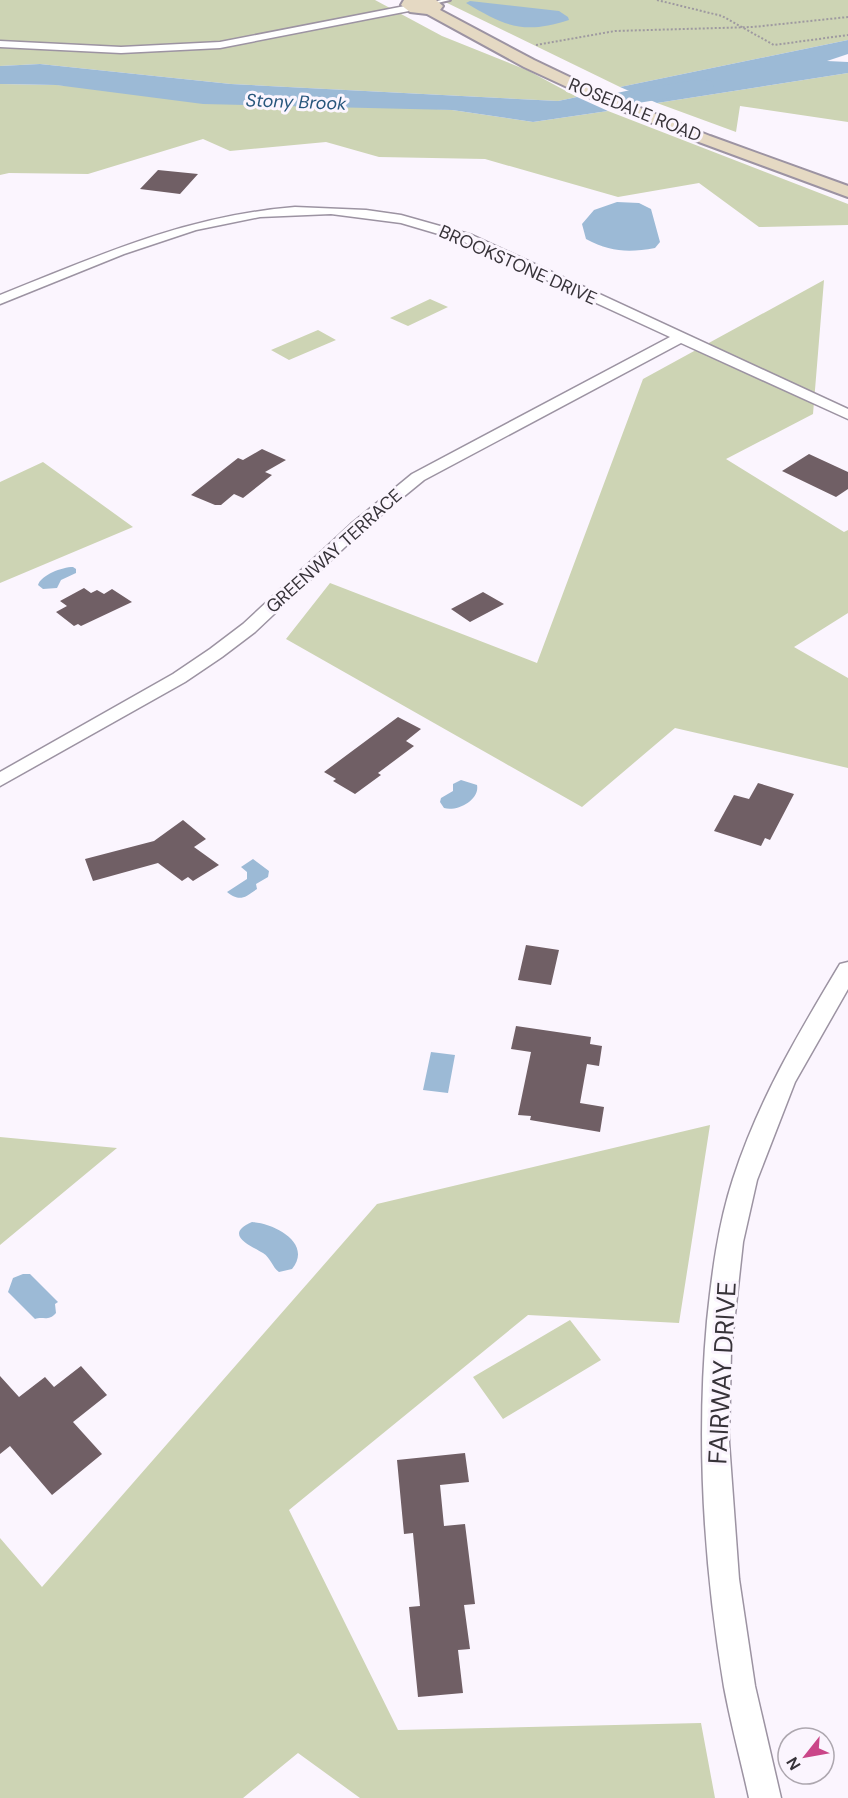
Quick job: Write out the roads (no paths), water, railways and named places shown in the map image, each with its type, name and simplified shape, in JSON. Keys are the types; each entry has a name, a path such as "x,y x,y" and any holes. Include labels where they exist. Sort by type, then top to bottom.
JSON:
{"street":[{"name":"ROSEDALE ROAD","path":"411,3 432,6 505,52 634,111 848,192"},
{"path":"0,44 110,50 220,45 411,3"},
{"name":"BROOKSTONE DRIVE","path":"0,300 154,239 195,226 260,214 337,212 402,219 464,237 848,415"},
{"name":"GREENWAY TERRACE","path":"0,780 179,678 216,653 249,628 364,520 418,477 679,338"},
{"name":"FAIRWAY DRIVE","path":"765,1798 737,1672 720,1536 715,1438 717,1349 729,1248 745,1182 769,1113 781,1088 799,1052 848,970"}],"lane":[{"path":"432,6 448,0"}],"water":[{"path":"470,1 559,11 569,20 539,27 515,26 466,3"},
{"path":"848,40 848,54 827,61 848,62 848,73 657,103 620,87"},
{"name":"Stony Brook","path":"40,64 231,84 558,101 577,97 608,111 533,122 452,110 203,104 56,85 0,84 0,66"},
{"path":"617,202 639,203 651,209 660,242 655,248 636,251 620,250 604,247 586,239 582,224 594,210"},
{"path":"73,567 76,573 61,580 57,588 43,589 38,585 52,572"},
{"path":"461,780 477,785 475,795 466,804 455,808 444,808 440,802 441,798 453,791 453,784"},
{"path":"253,859 269,871 268,877 256,884 257,889 245,897 239,898 231,895 227,892 247,879 247,872 241,867"},
{"path":"431,1052 455,1055 448,1093 423,1090"},
{"path":"252,1222 280,1230 294,1243 298,1251 297,1260 292,1269 279,1272 266,1255 242,1240 239,1236 240,1231"},
{"path":"30,1274 58,1302 55,1304 56,1313 53,1316 35,1319 8,1292 13,1278"}],"waterway":[{"name":"Stony Brook","path":"626,98 702,86"}]}
